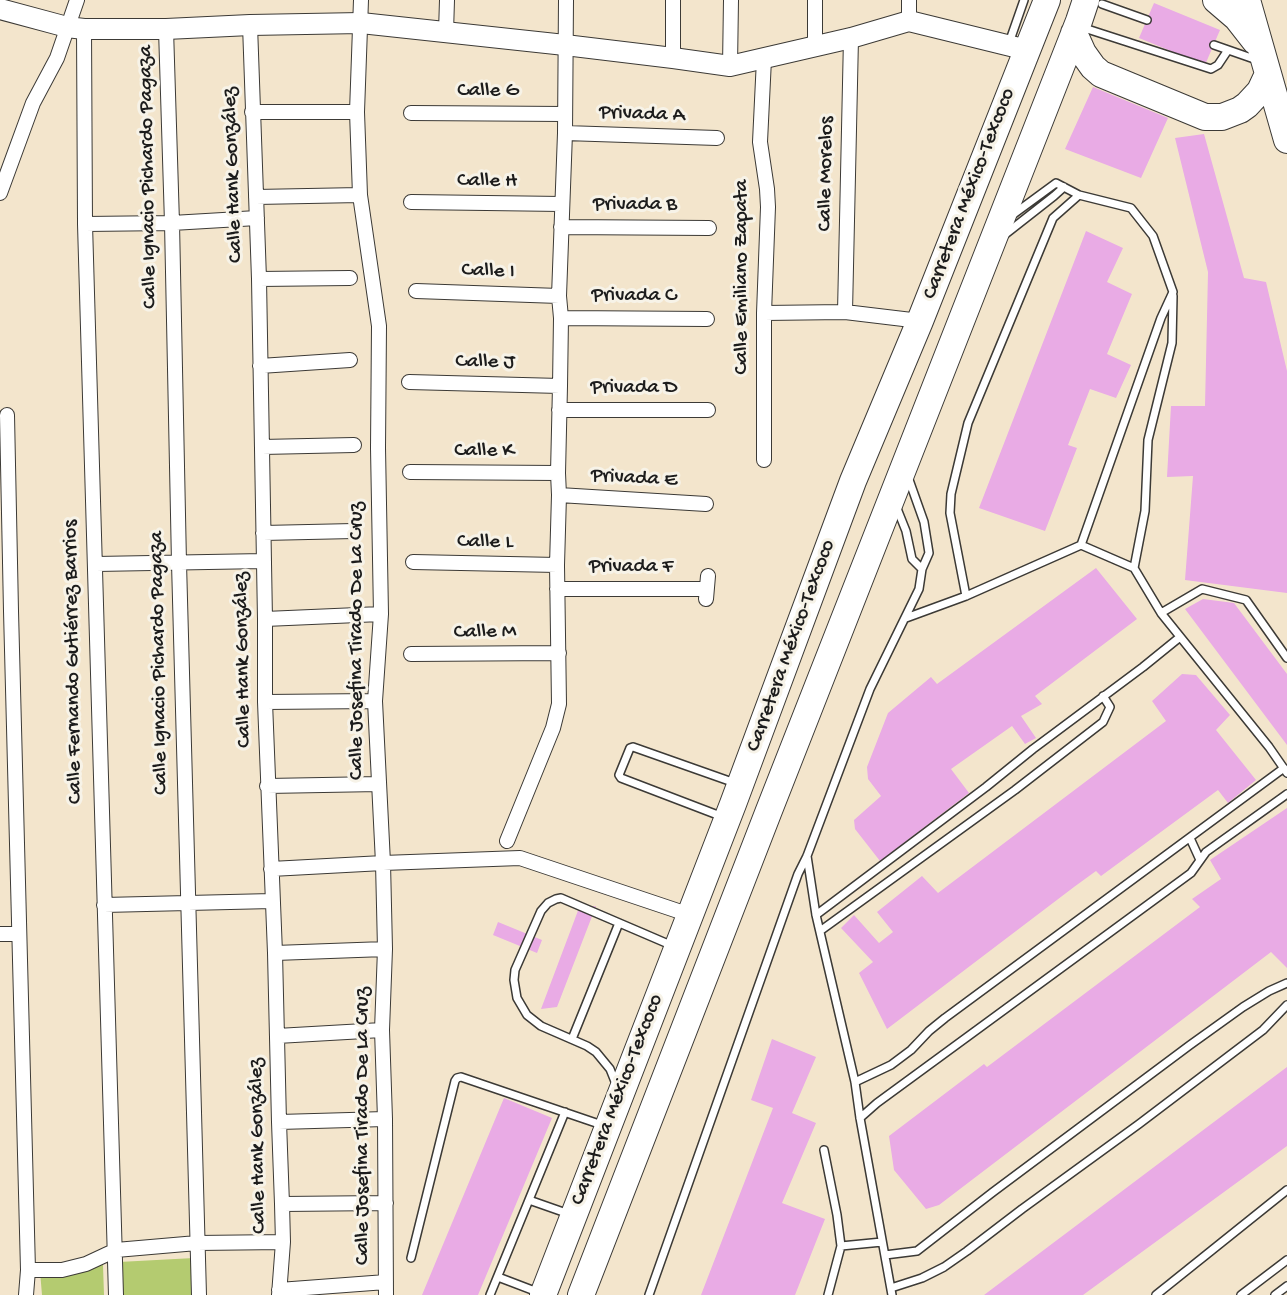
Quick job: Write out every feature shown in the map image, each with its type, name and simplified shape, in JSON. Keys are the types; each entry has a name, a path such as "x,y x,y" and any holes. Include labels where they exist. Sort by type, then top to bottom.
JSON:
{"highway":[{"name":"Carretera México-Texcoco","path":"543,1294 678,948 853,481 920,321 1017,48 1047,0"},
{"path":"1088,14 1077,42 1087,59 1101,74 1205,117 1222,117 1240,110 1260,91 1266,59 1237,18 1216,0"},
{"path":"1247,0 1266,59 1287,140"},
{"name":"Carretera México-Texcoco","path":"581,1295 995,235 1088,14"},
{"path":"768,813 763,802 753,796 742,797 736,794 749,780 759,787 770,788 780,781"}],"street":[{"path":"0,193 33,103 76,28 77,0"},
{"name":"Calle Josefina Tirado De La Cruz","path":"361,0 357,111 360,195 379,326 378,448 381,614 375,701 385,949 381,1030 385,1119 386,1289"},
{"path":"446,32 447,0"},
{"path":"507,842 553,728 559,704 556,565 566,0"},
{"path":"673,0 673,57"},
{"path":"730,66 731,0"},
{"path":"815,0 815,46"},
{"path":"0,9 76,28 166,29 361,23 673,57 730,66 852,38 911,6 1017,48"},
{"name":"Calle Hank González","path":"250,25 259,279 267,786 275,953 283,1242 279,1292"},
{"name":"Calle Fernando Gutiérrez Barrios","path":"76,28 96,564 116,1295"},
{"name":"Calle Ignacio Pichardo Pagaza","path":"166,29 199,1295"},
{"name":"Calle Morelos","path":"845,312 852,38"},
{"name":"Calle Emiliano Zapata","path":"764,59 760,142 768,207 764,313 765,460"},
{"path":"252,112 357,111"},
{"name":"Calle G","path":"411,113 565,114"},
{"name":"Privada A","path":"565,133 717,138"},
{"path":"256,197 360,195"},
{"name":"Calle H","path":"411,202 562,204"},
{"path":"85,224 172,223 256,218"},
{"name":"Privada B","path":"561,227 709,228"},
{"path":"259,279 350,278"},
{"name":"Calle I","path":"416,291 559,296"},
{"path":"764,313 845,312 920,321"},
{"name":"Privada C","path":"561,318 707,319"},
{"path":"260,366 350,360"},
{"name":"Calle J","path":"409,382 560,386"},
{"name":"Privada D","path":"559,410 708,410"},
{"path":"7,415 5,611 19,934 28,1270 26,1295"},
{"path":"262,447 354,445"},
{"name":"Calle K","path":"410,472 558,473"},
{"name":"Privada E","path":"559,495 706,504"},
{"path":"263,533 354,531"},
{"path":"96,564 264,561"},
{"name":"Calle L","path":"412,562 556,565"},
{"name":"Privada F","path":"557,589 706,588"},
{"path":"265,619 381,614"},
{"name":"Calle M","path":"411,654 559,653"},
{"path":"265,702 375,701"},
{"path":"267,786 380,784"},
{"path":"272,869 383,862 520,858 690,915"},
{"path":"104,905 272,901"},
{"path":"0,934 19,934"},
{"path":"275,953 385,949"},
{"path":"277,1036 381,1030"},
{"path":"279,1122 385,1119"},
{"path":"282,1204 386,1203"},
{"path":"28,1270 62,1270 86,1264 116,1250 197,1243 283,1242"},
{"path":"279,1292 386,1289"}],"lane":[{"path":"1017,48 1024,0"},
{"path":"1088,14 1211,69 1218,65 1228,50"},
{"path":"1088,14 1147,20"},
{"path":"1214,45 1266,59 1287,116"},
{"path":"995,235 1056,183 1079,195 1131,208 1153,236 1173,292 1172,343 1148,440 1145,511 1134,568"},
{"path":"995,235 1016,227 1064,187"},
{"path":"966,596 950,513 951,494 968,423 1053,218 1079,195"},
{"path":"906,618 966,596 1081,545 1161,318 1173,292"},
{"path":"643,1295 650,1293 798,874 807,856 870,689 919,589 922,569 929,553 924,524 904,466"},
{"path":"892,497 906,532 912,559 922,569"},
{"path":"855,1082 891,1065 945,1018 1190,838 1286,771 1161,613 1134,568 1081,545"},
{"path":"1161,613 1202,589 1246,600 1287,658"},
{"path":"816,915 1180,637"},
{"path":"820,931 1015,790 1102,722 1110,707 1103,696"},
{"path":"631,747 736,794 621,778 619,776 631,747"},
{"path":"860,1118 896,1089 1191,873 1206,852 1287,794"},
{"path":"1190,838 1200,860"},
{"path":"807,856 816,915 855,1082 892,1292 944,1267 967,1251 1263,1030 1287,1005"},
{"path":"411,1258 457,1078 461,1077 565,1112 613,1115 616,1086 614,1077 604,1060 587,1046 541,1026 527,1015 517,998 515,970 541,911 552,900 561,898 678,948"},
{"path":"572,1039 619,923"},
{"path":"885,1256 917,1251 1190,1045 1243,1007 1287,983"},
{"path":"490,1295 565,1112"},
{"path":"824,1150 841,1246 828,1295"},
{"path":"1156,1295 1287,1190"},
{"path":"529,1200 574,1216"},
{"path":"841,1246 882,1242"},
{"path":"1240,1295 1287,1260"},
{"path":"498,1277 543,1294"},
{"path":"1275,1295 1287,1286"}],"green space":[{"path":"194,1258 194,1295 118,1295 119,1262"},
{"path":"103,1265 104,1295 42,1295 40,1271"}],"building":[{"path":"1154,3 1220,30 1205,65 1139,38"},
{"path":"1093,87 1168,118 1141,178 1065,149"},
{"path":"1204,134 1244,278 1266,282 1287,371 1287,593 1185,580 1193,476 1167,477 1171,406 1205,406 1208,272 1175,138"},
{"path":"1086,231 1123,248 1107,282 1132,294 1107,354 1131,365 1116,398 1090,389 1068,445 1077,448 1045,531 979,508"},
{"path":"1096,568 1137,619 1035,696 1042,704 1021,716 1036,738 1025,744 1012,726 951,769 969,793 880,861 855,829 854,820 881,796 868,779 867,767 888,713 931,677 937,684"},
{"path":"1203,599 1234,603 1287,674 1287,745 1185,609"},
{"path":"1182,674 1196,675 1230,715 1216,730 1256,780 1228,803 1218,790 1101,876 1096,871 887,1029 859,973 873,962 841,928 854,915 879,943 893,932 877,912 922,876 938,893 1166,721 1152,701"},
{"path":"1287,808 1287,968 1271,952 939,1205 926,1209 894,1170 889,1136 984,1064 987,1067 1200,907 1192,899 1221,879 1210,860"},
{"path":"596,906 557,1007 541,1009 579,908"},
{"path":"498,922 542,940 537,953 493,935"},
{"path":"772,1039 816,1057 792,1113 816,1123 782,1203 825,1219 795,1295 701,1295 773,1108 751,1100"},
{"path":"1287,1067 1287,1146 1083,1295 984,1295"},
{"path":"504,1098 552,1118 478,1295 422,1295"}]}
